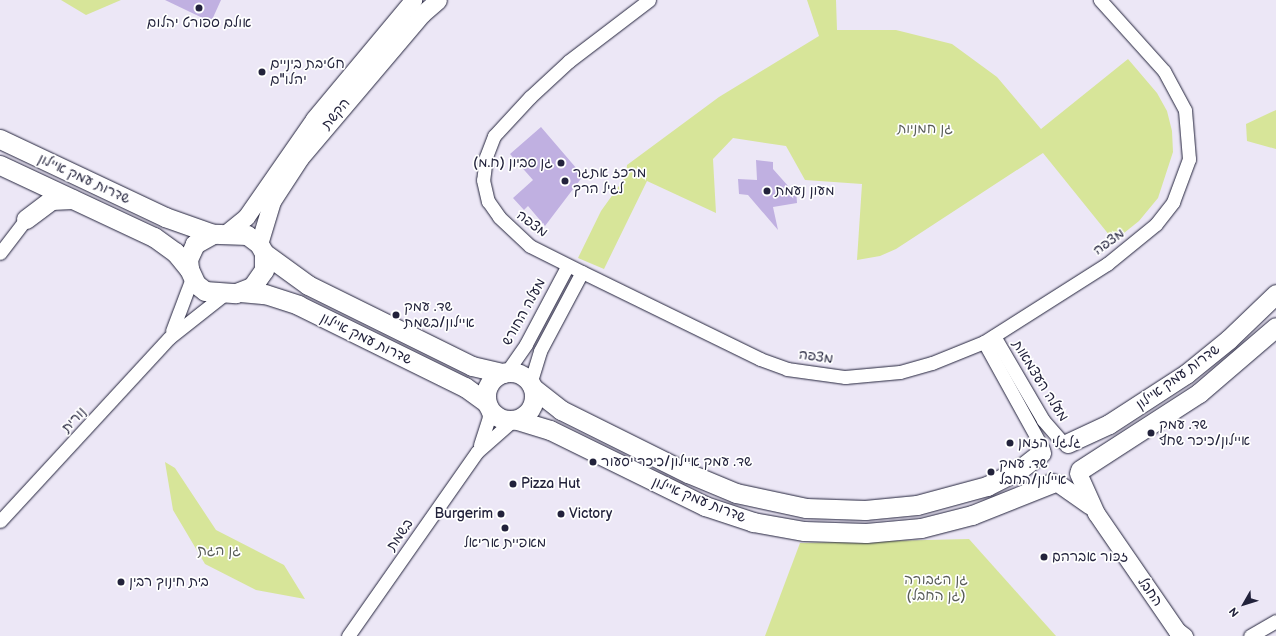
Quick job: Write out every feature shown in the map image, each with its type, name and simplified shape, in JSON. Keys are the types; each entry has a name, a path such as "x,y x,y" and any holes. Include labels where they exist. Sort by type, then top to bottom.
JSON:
{"main road":[{"name":"שדרות עמק איילון","path":"0,139 165,217 219,234"},
{"name":"שדרות עמק איילון","path":"0,165 154,238 175,252 190,273"},
{"path":"23,177 31,196 26,219"},
{"path":"26,219 51,200 72,199"},
{"path":"219,234 247,235 262,249 264,270 259,281 233,292 205,291 190,273 188,259 195,244 219,234"},
{"name":"שדרות עמק איילון","path":"262,249 308,285 466,364 504,373"},
{"name":"שדרות עמק איילון","path":"233,292 265,294 298,305 465,387 487,405"},
{"name":"שדרות עמק איילון","path":"1064,442 1109,424 1186,374 1229,340 1276,294"},
{"name":"שדרות עמק איילון","path":"1079,472 1199,392 1276,327"},
{"path":"504,373 520,374 532,386 530,410 514,420 496,417 487,405 487,387 504,373"},
{"name":"שדרות עמק איילון","path":"532,386 561,410 675,467 736,493 781,504 837,510 917,505 987,486 1019,470 1042,451"},
{"name":"שדרות עמק איילון","path":"514,420 550,430 704,506 753,522 804,531 866,533 922,528 990,509 1056,484"},
{"path":"1064,442 1078,453 1079,472 1070,481 1056,484 1041,473 1038,463 1042,451 1064,442"}],"street":[{"name":"הקשת","path":"219,234 246,216 314,119 413,0"},
{"name":"הקשת","path":"262,249 272,201 300,158 422,14 438,0"},
{"name":"מצפה","path":"649,0 612,26 539,88 494,136 486,157 483,180 488,201 509,228 530,246 582,272 760,359 803,372 845,377 900,372 932,363 989,339 1134,244 1156,224 1173,202 1183,181 1189,159 1185,110 1164,71 1100,0"},
{"path":"0,254 26,219"},
{"name":"מעלה החורש","path":"504,373 526,344 568,265"},
{"path":"532,386 540,351 582,272"},
{"name":"נורית","path":"169,338 180,315 190,273"},
{"name":"נורית","path":"0,522 169,338 233,292"},
{"name":"מעלה העצמאות","path":"989,339 1043,420 1064,442"},
{"name":"מעלה העצמאות","path":"989,339 1042,451"},
{"name":"בשמת","path":"477,452 486,428 487,405"},
{"name":"בשמת","path":"348,636 477,452 514,420"},
{"name":"החבל","path":"1079,472 1096,512"},
{"name":"החבל","path":"1056,484 1080,496 1096,512 1179,634"},
{"path":"1250,636 1276,621"}],"green space":[{"path":"61,0 121,0 86,15"},
{"name":"גן חמניות","path":"807,0 836,0 837,30 896,30 952,44 997,77 1041,129 1128,59 1157,93 1167,111 1172,131 1173,152 1158,198 1139,221 1114,241 1043,153 896,249 880,256 857,260 862,184 805,180 786,146 733,138 713,159 716,213 647,181 604,269 578,258 601,211 626,176 627,165 719,97 819,36"},
{"path":"1276,110 1276,149 1247,141 1246,124"},
{"name":"גן הגת","path":"165,462 175,468 216,530 284,565 305,599 256,590 205,564 173,510"},
{"name":"גן הגבורה (גן החבל)","path":"969,539 1056,636 765,636 800,543"}],"building":[{"name":"אולם ספורט יהלום","path":"165,0 221,0 211,22"},
{"name":"מרכז אתגר לגיל הרך","path":"541,127 583,176 545,226 528,206 524,210 513,198 533,180 510,154"},
{"name":"מעון נעמת","path":"756,160 773,162 773,169 789,187 796,188 797,203 773,207 778,230 748,195 739,194 738,179 757,180"}],"place":[{"name":"אולם ספורט יהלום","path":"199,8"},
{"name":"חטיבת ביניים יהלו\"ם","path":"262,72"},
{"name":"גן סביון (ח.מ)","path":"561,163"},
{"name":"מרכז אתגר לגיל הרך","path":"565,181"},
{"name":"מעון נעמת","path":"767,191"},
{"name":"שד. עמק איילון/בשמת","path":"396,315"},
{"name":"שד. עמק איילון/כיכר שחף","path":"1151,433"},
{"name":"גלגלי הזמן","path":"1010,443"},
{"name":"שד. עמק איילון/כיכר יסעור","path":"593,462"},
{"name":"שד. עמק איילון/החבל","path":"991,472"},
{"name":"Pizza Hut","path":"513,484"},
{"name":"Burgerim","path":"501,514"},
{"name":"Victory","path":"561,514"},
{"name":"מאפיית אריאל","path":"505,528"},
{"name":"זכור אברהם","path":"1044,557"},
{"name":"בית חינוך רבין","path":"121,582"}]}
